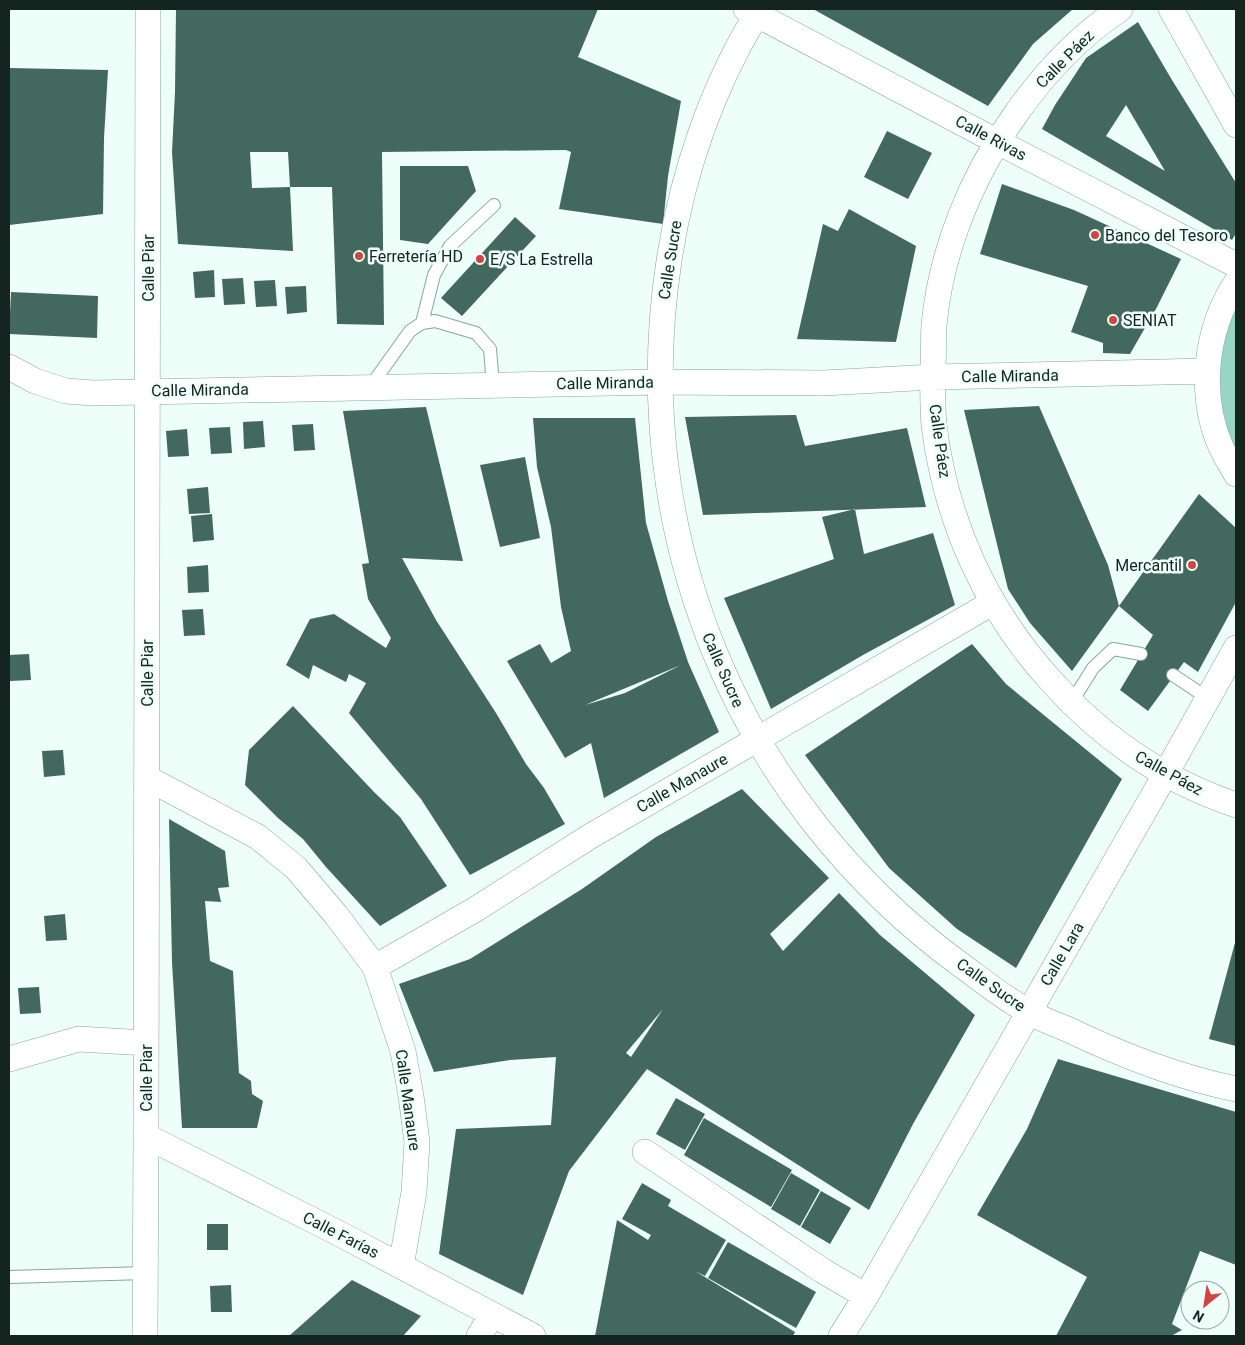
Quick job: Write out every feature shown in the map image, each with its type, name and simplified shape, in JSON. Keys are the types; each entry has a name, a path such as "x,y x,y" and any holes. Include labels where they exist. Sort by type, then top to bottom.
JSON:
{"street":[{"name":"Calle Piar","path":"145,1336 148,9"},
{"name":"Calle Páez","path":"1120,9 1067,53 1029,94 996,141 970,193 955,230 942,277 934,325 934,422 944,479 953,515 970,560 992,602 1028,656 1071,703 1099,728 1130,751 1166,775 1236,805"},
{"path":"1171,9 1236,125"},
{"name":"Calle Rivas","path":"754,11 996,141 1236,265"},
{"name":"Calle Sucre","path":"754,11 714,100 697,145 683,192 672,238 660,334 661,429 674,522 698,612 715,656 757,740 786,786 819,830 886,904 934,946 1028,1012 1142,1062 1236,1089"},
{"path":"1236,283 1218,318 1211,344 1207,371 1210,410 1221,447 1236,474"},
{"name":"Calle Miranda","path":"9,367 36,382 66,392 660,382 824,382 933,377 1207,371"},
{"name":"Calle Manaure","path":"374,967 476,909 589,837 992,602"},
{"name":"Calle Lara","path":"841,1336 866,1296 1166,775 1236,648"},
{"name":"Calle Manaure","path":"147,778 258,837 296,868 336,915 374,967 403,1051 416,1142 414,1192 401,1266"},
{"path":"9,1059 78,1039 146,1043"},
{"name":"Calle Farías","path":"146,1136 534,1336"},
{"path":"645,1152 823,1271 866,1296"},
{"path":"479,1336 492,1315"}],"lane":[{"path":"422,323 434,275 450,246 494,205"},
{"path":"370,387 410,331 422,323 435,320 476,333 490,349 493,385"},
{"path":"1071,703 1093,668 1113,649 1141,654"},
{"path":"1173,675 1209,699"},
{"path":"9,1277 145,1273"}],"green space":[{"path":"1236,283 1236,474 1210,410"}],"building":[{"path":"176,9 598,9 578,57 681,101 668,176 663,224 559,209 571,152 566,150 382,152 384,325 337,324 332,187 290,187 293,251 178,244 172,152","holes":["250,152 288,152 290,187 252,188"]},
{"path":"813,9 1073,9 1033,44 988,106"},
{"path":"1138,22 1236,183 1236,233 1232,240 1042,129 1055,105 1086,58","holes":["1126,105 1165,171 1106,136"]},
{"path":"9,68 108,70 104,138 103,214 9,225"},
{"path":"887,131 932,153 908,199 864,177"},
{"path":"400,166 468,166 476,191 428,244 400,240"},
{"path":"1002,184 1074,210 1181,259 1157,307 1130,354 1103,353 1103,343 1071,332 1088,286 980,254"},
{"path":"849,209 916,246 896,342 797,339 823,224 838,231"},
{"path":"515,217 536,236 462,316 441,298"},
{"path":"214,270 215,297 195,298 193,272"},
{"path":"243,278 245,304 224,305 222,279"},
{"path":"275,280 277,306 256,307 254,281"},
{"path":"306,286 307,312 287,314 285,287"},
{"path":"11,292 98,296 97,338 9,334"},
{"path":"1039,406 1108,565 1119,606 1072,671 1030,623 1008,589 964,410"},
{"path":"426,407 463,561 402,558 436,620 565,824 470,875 421,799 349,713 366,683 349,674 346,682 313,665 309,679 286,665 310,619 334,614 386,648 391,638 368,599 362,564 369,563 343,411"},
{"path":"796,415 805,446 907,428 926,507 703,515 685,417"},
{"path":"533,418 635,418 646,523 668,601 688,662 719,732 604,798 591,743 565,758 507,661 540,644 551,663 571,651 561,607 551,527 537,467","holes":["681,665 625,693 585,705"]},
{"path":"263,421 265,447 244,449 243,422"},
{"path":"313,424 315,450 294,451 292,425"},
{"path":"230,427 232,453 211,454 209,428"},
{"path":"187,429 189,456 168,457 166,431"},
{"path":"525,457 540,538 500,547 480,465"},
{"path":"208,487 210,513 189,514 187,489"},
{"name":"Mercantil","path":"1199,494 1236,528 1236,602 1198,672 1184,662 1148,711 1120,690 1153,635 1119,606"},
{"path":"855,509 864,554 933,533 955,605 863,655 771,709 724,598 834,559 822,517"},
{"path":"212,514 214,540 193,542 191,516"},
{"path":"208,565 209,592 188,593 187,567"},
{"path":"203,609 205,635 184,636 182,610"},
{"path":"972,644 1006,684 1122,779 1016,968 957,929 889,868 805,755"},
{"path":"29,654 31,680 10,681 9,655"},
{"path":"293,706 400,817 447,886 380,926 303,839 278,818 245,785 249,750"},
{"path":"63,750 65,775 44,777 42,751"},
{"path":"742,789 829,878 770,934 783,951 839,893 880,935 975,1015 913,1124 869,1210 647,1069 569,1171 523,1295 439,1254 456,1129 551,1125 556,1057 510,1060 434,1072 399,984 470,959 582,889 656,837","holes":["663,1009 631,1057 626,1053"]},
{"path":"169,819 225,851 229,887 218,888 221,902 205,901 210,961 233,971 239,1073 251,1081 252,1094 263,1101 257,1128 182,1128 172,962"},
{"path":"65,914 67,940 46,941 44,916"},
{"path":"1236,939 1236,1046 1209,1039"},
{"path":"39,987 41,1013 20,1014 18,988"},
{"path":"1058,1059 1236,1112 1236,1265 1200,1251 1189,1280 1180,1280 1180,1303 1172,1324 1182,1330 1171,1336 1056,1336 1087,1277 977,1215 1027,1129"},
{"path":"676,1098 705,1114 685,1150 656,1134"},
{"path":"704,1118 792,1170 771,1207 684,1155"},
{"path":"791,1173 820,1190 800,1226 771,1209"},
{"path":"642,1183 671,1200 668,1206 726,1240 705,1276 695,1271 795,1332 793,1336 595,1336 617,1220 648,1240 651,1235 622,1219"},
{"path":"821,1191 851,1208 830,1244 801,1227"},
{"path":"207,1224 228,1224 228,1250 207,1250"},
{"path":"728,1242 816,1292 796,1328 708,1278"},
{"path":"352,1280 421,1316 403,1336 289,1336"},
{"path":"231,1285 232,1312 211,1312 210,1286"}],"place":[{"name":"Banco del Tesoro","path":"1095,235"},
{"name":"Ferretería HD","path":"359,256"},
{"name":"E/S La Estrella","path":"480,259"},
{"name":"SENIAT","path":"1113,320"},
{"name":"Mercantil","path":"1192,565"}]}
